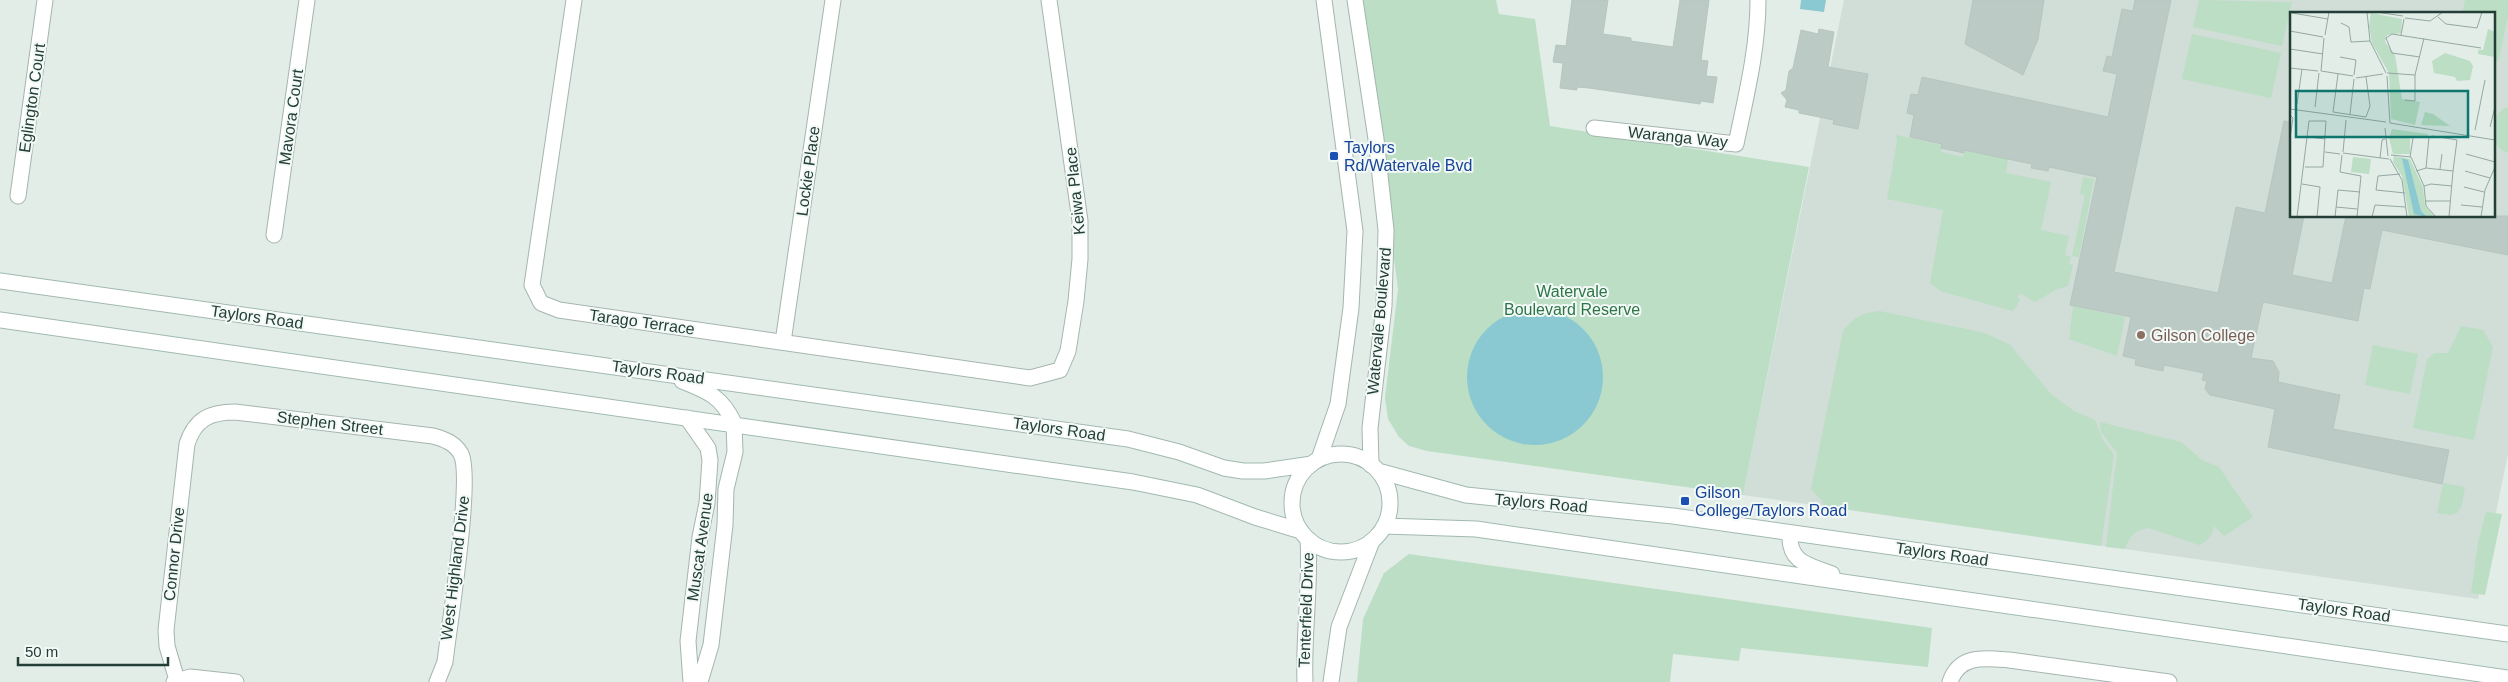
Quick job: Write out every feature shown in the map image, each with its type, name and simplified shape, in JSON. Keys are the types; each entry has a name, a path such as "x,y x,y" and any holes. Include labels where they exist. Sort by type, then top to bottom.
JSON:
{"main road":[{"name":"Eglington Court","path":"18,196 46,0"},
{"name":"Mavora Court","path":"274,235 308,0"},
{"name":"Tarago Terrace","path":"574,0 532,285 541,303 559,310 1030,378 1049,374"},
{"name":"Lockie Place","path":"783,342 833,0"},
{"name":"Keiwa Place","path":"1049,0 1080,221 1080,259 1068,351 1060,370 1049,374"},
{"name":"Watervale Boulevard","path":"1315,461 1338,404 1351,308 1355,231 1324,0"},
{"name":"Watervale Boulevard","path":"1355,0 1380,167 1386,230 1384,306 1370,428 1375,468"},
{"name":"Waranga Way","path":"1594,128 1736,144 1751,76 1758,28 1758,0"},
{"name":"Taylors Road","path":"0,282 660,372 1128,439 1179,452 1224,468 1243,471 1264,471 1315,461"},
{"path":"0,320 687,418 734,423 1170,488 1304,535 1319,546 1332,551 1360,548 1372,541 1384,526 1389,512 1390,498 1386,484 1375,468 1351,455 1335,454 1315,461 1301,474 1293,495 1294,517 1304,535"},
{"path":"660,372 715,396 722,403 734,423"},
{"name":"Stephen Street","path":"196,425 214,414 235,412 433,436 446,440 460,454"},
{"name":"Muscat Avenue","path":"687,418 708,448 710,460 708,504 700,537 688,642 691,682"},
{"name":"Muscat Avenue","path":"700,682 711,645 725,525 726,490 735,452 734,423"},
{"name":"Connor Drive","path":"176,681 167,646 166,630 187,444 196,425"},
{"name":"West Highland Drive","path":"437,682 445,662 464,492 464,463 460,454"},
{"name":"Taylors Road","path":"1375,468 1466,495 1673,516 2508,634"},
{"name":"Taylors Road","path":"1384,526 1476,529 2508,678"},
{"path":"1790,533 1789,544 1794,554 1802,562 1854,583"},
{"name":"Tenterfield Drive","path":"1304,535 1309,577 1304,632 1305,682"},
{"name":"Tenterfield Drive","path":"1331,682 1339,627 1372,541"},
{"path":"1950,682 1954,671 1960,665 1984,658 2169,682"},
{"path":"176,681 190,677 236,682"}],"shaded area":[{"name":"Gilson College","path":"1844,0 2508,0 2508,454 2478,599 1743,495"}],"green space":[{"name":"Watervale Boulevard Reserve","path":"1360,0 1496,0 1499,14 1535,19 1550,126 1809,167 1743,495 1427,451 1409,446 1399,437 1388,419 1385,398 1398,289"},
{"path":"2199,0 2292,2 2282,46 2193,27"},
{"path":"2465,0 2508,0 2508,16 2498,62 2496,62 2496,12 2462,12"},
{"path":"2192,34 2281,53 2271,98 2182,79"},
{"path":"2508,107 2508,153 2498,147 2496,143 2496,118 2503,109"},
{"path":"1896,135 1942,145 1941,152 1963,157 1965,150 2008,159 2006,173 2051,182 2041,230 2069,236 2065,255 2071,257 2069,264 2073,265 2068,286 2057,289 2035,302 2020,293 2017,298 2020,300 2013,311 1940,291 1930,283 1943,210 1887,199 1897,141"},
{"path":"2083,177 2094,179 2079,257 2072,256 2085,195 2080,194"},
{"path":"2073,306 2125,317 2117,356 2069,339"},
{"path":"1879,311 1985,333 2010,345 2051,394 2074,411 2095,420 2102,438 2114,455 2101,546 1823,506 1823,502 1811,489 1843,331 1859,316"},
{"path":"2461,326 2483,330 2493,347 2474,440 2413,428 2427,360 2434,353 2448,353"},
{"path":"2373,345 2418,354 2410,394 2365,385"},
{"path":"2100,422 2181,442 2202,460 2219,467 2253,517 2224,536 2214,526 2209,538 2199,545 2149,528 2133,534 2125,549 2106,547 2117,453 2101,432"},
{"path":"2443,483 2465,487 2461,506 2452,515 2437,513"},
{"path":"2486,512 2502,514 2485,595 2471,593 2478,543"},
{"path":"1409,554 1932,628 1928,667 1741,648 1739,661 1673,654 1670,682 1357,682 1363,619 1384,573"}],"water":[{"path":"1801,0 1826,0 1824,12 1800,9"},
{"path":"1535,309 1561,314 1583,329 1598,351 1603,377 1598,403 1583,425 1561,440 1535,445 1509,440 1487,425 1472,403 1467,377 1472,351 1487,329 1509,314"}],"building":[{"path":"1572,0 1608,0 1603,34 1631,38 1631,41 1673,47 1680,0 1709,0 1701,60 1708,61 1706,76 1717,77 1713,103 1701,101 1700,104 1589,88 1577,87 1577,90 1560,88 1563,63 1553,62 1556,45 1566,46"},
{"path":"1973,0 2044,0 2038,39 2023,75 1965,44"},
{"path":"2135,0 2171,0 2114,272 2218,293 2236,207 2265,213 2284,121 2290,122 2290,218 2304,218 2292,275 2332,283 2346,218 2496,218 2496,216 2508,216 2508,255 2382,230 2370,289 2364,288 2358,321 2263,302 2251,358 2273,361 2279,372 2278,382 2340,395 2333,429 2449,450 2442,484 2268,447 2275,409 2210,395 2205,389 2207,381 2202,380 2204,373 2164,365 2163,371 2135,365 2136,359 2123,356 2131,317 2070,305 2097,177 2049,167 2048,171 2031,168 2032,164 1964,150 1964,153 1941,148 1942,144 1910,137 1914,115 1907,113 1911,94 1918,95 1922,77 2108,117 2117,74 2103,71 2107,56 2112,57 2122,9 2133,11"},
{"path":"1819,29 1834,32 1828,67 1868,74 1858,129 1833,124 1834,120 1799,113 1799,110 1785,107 1787,100 1781,93 1786,90 1789,71 1793,68 1801,30 1818,34"}],"place":[{"name":"Taylors Rd/Watervale Bvd","path":"1334,156"},
{"name":"Gilson College","path":"2141,335"},
{"name":"Gilson College/Taylors Road","path":"1685,501"}]}
